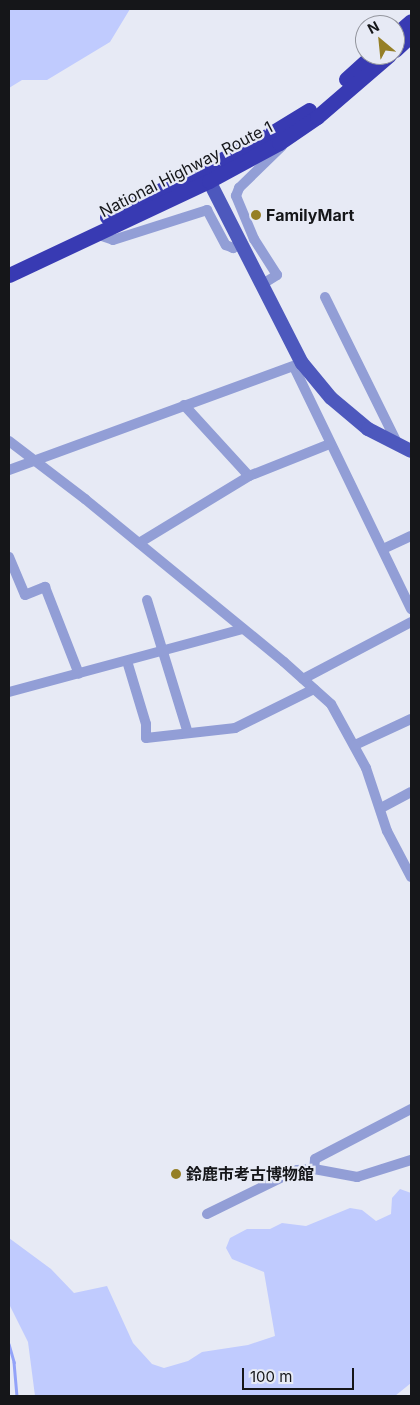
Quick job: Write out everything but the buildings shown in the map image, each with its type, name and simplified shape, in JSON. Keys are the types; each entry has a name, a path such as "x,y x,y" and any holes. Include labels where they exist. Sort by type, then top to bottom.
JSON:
{"highway":[{"name":"National Highway Route 1","path":"352,80 365,65"},
{"name":"National Highway Route 1","path":"9,264 207,175 298,131 313,113 352,80 374,65"},
{"name":"National Highway Route 1","path":"9,275 162,203 280,130 313,113"}],"main road":[{"path":"207,175 262,285 298,365 331,398 368,429 411,451"}],"street":[{"path":"262,285 277,275 254,239 236,196 239,188 298,131"},
{"path":"162,203 169,224"},
{"path":"96,234 113,240 169,224 207,210 226,245 233,248 241,244"},
{"path":"325,297 398,444"},
{"path":"9,470 298,365 330,444 411,609"},
{"path":"184,405 249,476"},
{"path":"9,441 35,459 139,543 331,704 355,746 381,808 395,850 411,877"},
{"path":"139,543 249,476 330,444"},
{"path":"383,549 411,536"},
{"path":"9,558 25,595 45,587 79,674"},
{"path":"147,600 188,733"},
{"path":"303,679 411,622"},
{"path":"9,692 242,629"},
{"path":"127,661 146,724 146,738 235,728 314,689"},
{"path":"355,746 411,719"},
{"path":"381,808 411,792"},
{"path":"314,1169 315,1159 411,1109"},
{"path":"207,1214 280,1175 297,1170 314,1169 357,1177 411,1160"}],"shaded area":[{"path":"9,9 130,9 110,42 47,80 22,80 9,88"},
{"path":"400,1189 411,1193 411,1383 395,1396 35,1396 28,1342 9,1304 9,1238 51,1269 74,1293 107,1286 133,1343 152,1364 164,1368 188,1361 202,1352 248,1345 275,1336 264,1272 232,1259 226,1248 230,1238 247,1229 270,1229 282,1223 306,1226 350,1208 362,1210 376,1221 391,1214 392,1198"}],"waterway":[{"path":"9,1344 14,1362 17,1396"}],"place":[{"name":"FamilyMart","path":"256,215"},
{"name":"鈴鹿市考古博物館","path":"176,1174"}]}
